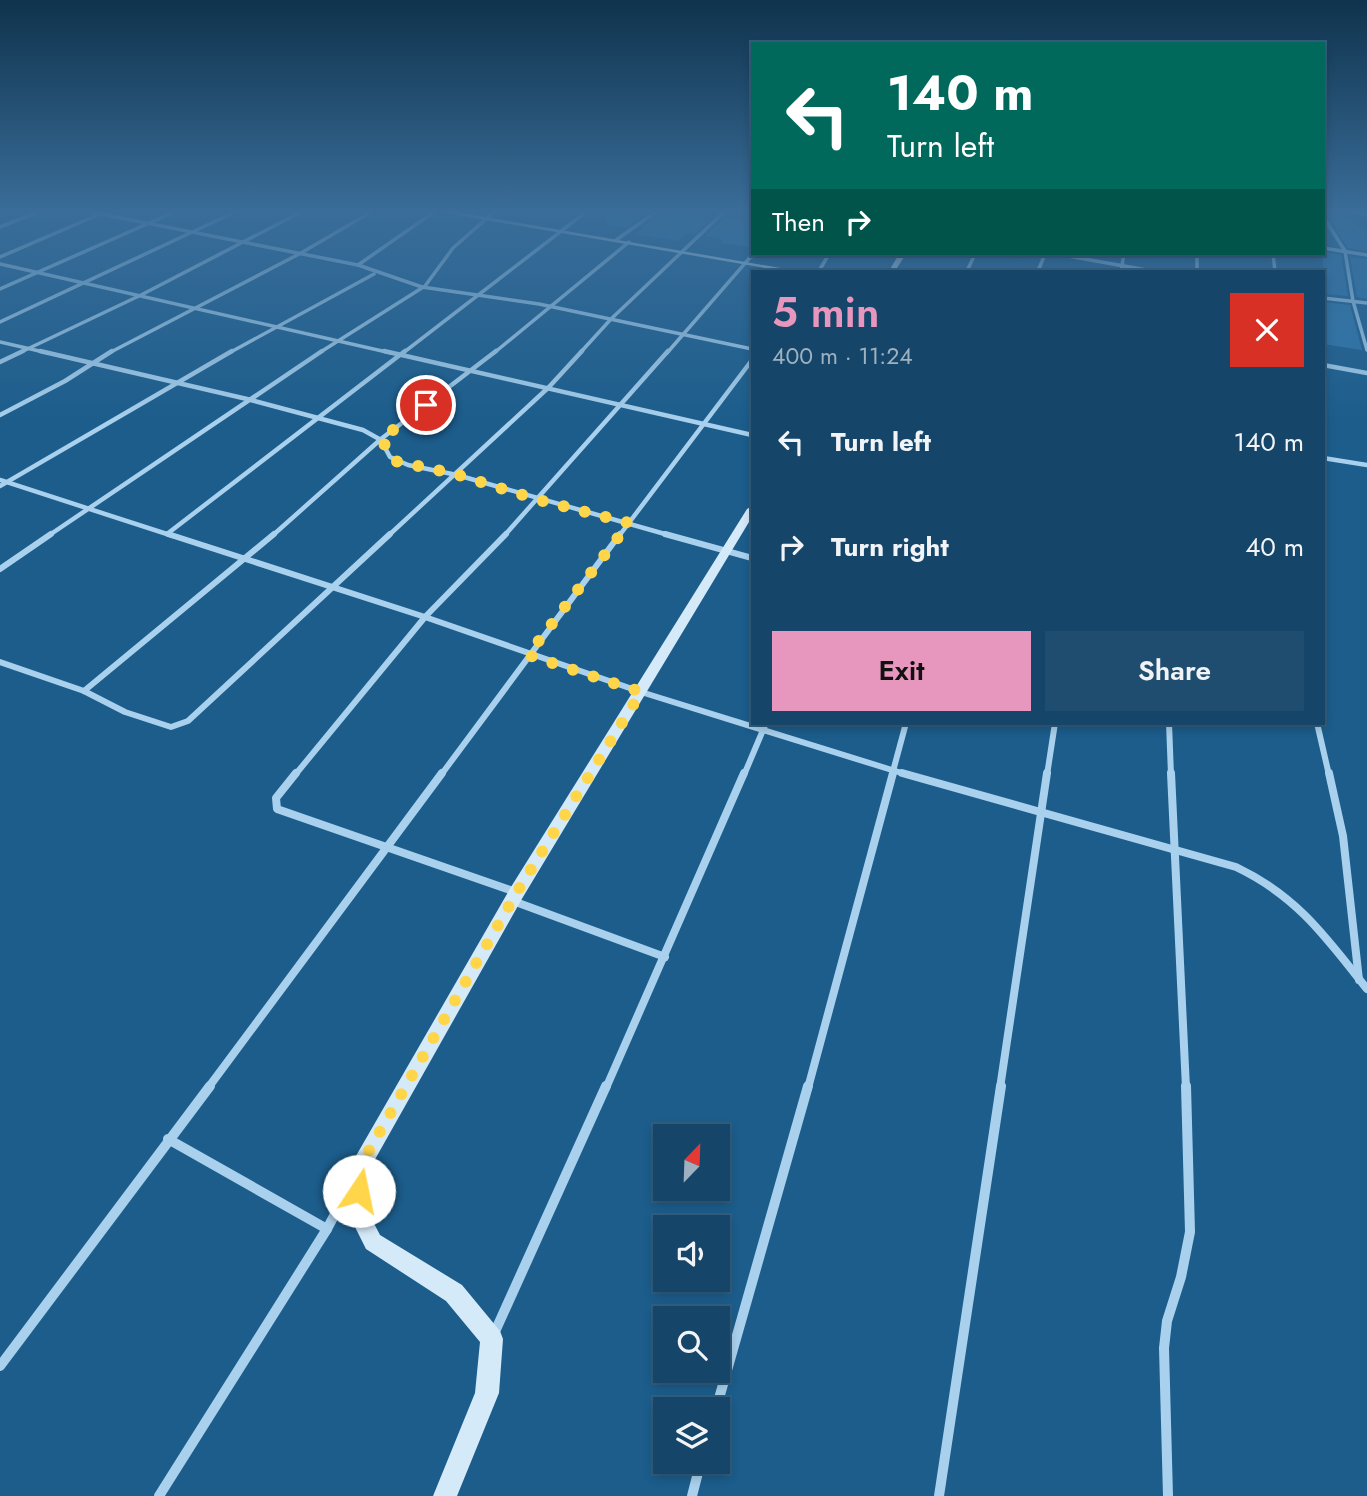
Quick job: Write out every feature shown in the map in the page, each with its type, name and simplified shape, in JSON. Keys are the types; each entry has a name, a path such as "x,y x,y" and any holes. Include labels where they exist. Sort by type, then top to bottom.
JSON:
{"street":[{"path":"0,289 16,282"},
{"path":"81,282 751,435"},
{"path":"0,362 167,282"},
{"path":"0,415 65,381 88,364 245,282"},
{"path":"2,483 274,327 359,282"},
{"path":"407,282 549,306 751,349"},
{"path":"0,569 247,399 428,282"},
{"path":"167,534 498,282"},
{"path":"84,691 245,560 381,439 471,372 579,282"},
{"path":"0,662 84,691 125,712 171,727 180,726 195,716 549,387 611,319 650,282"},
{"path":"665,957 515,897 277,809 274,804 281,789 425,617 539,500 625,405 728,282"},
{"path":"1350,282 1367,350"},
{"path":"0,322 86,283"},
{"path":"1325,298 1367,303"},
{"path":"0,342 247,399 363,430 381,439 390,457 402,464 455,474 539,500 751,558"},
{"path":"0,1366 387,849 528,655 751,361"},
{"path":"1325,365 1367,373"},
{"path":"1325,457 1367,465"},
{"path":"2,483 425,617 528,655 641,692 751,722"},
{"path":"159,1496 327,1229 359,1168 515,897 751,511"},
{"path":"719,1397 821,1041 891,770 905,725"},
{"path":"939,1496 1055,725"},
{"path":"1168,1496 1164,1348 1167,1321 1181,1277 1190,1232 1189,1142 1169,725"},
{"path":"1317,725 1343,836 1360,980"},
{"path":"445,1496 487,1393 492,1339 665,957 764,726 891,770 1173,848 1265,879 1293,899 1328,937 1367,989"},
{"path":"168,1139 327,1229"},
{"path":"359,1168 358,1213 373,1242 454,1293 492,1339"},
{"path":"692,1496 698,1474"}],"building":[{"path":"1325,282 1346,282 1348,296 1325,294"},
{"path":"1354,282 1367,282 1367,299 1357,297"},
{"path":"1325,302 1350,305 1362,350 1325,344"}],"route":[{"path":"359,1191 359,1168 517,892 641,692 528,655 629,523 539,500 455,474 395,461 381,439 426,405"}]}
